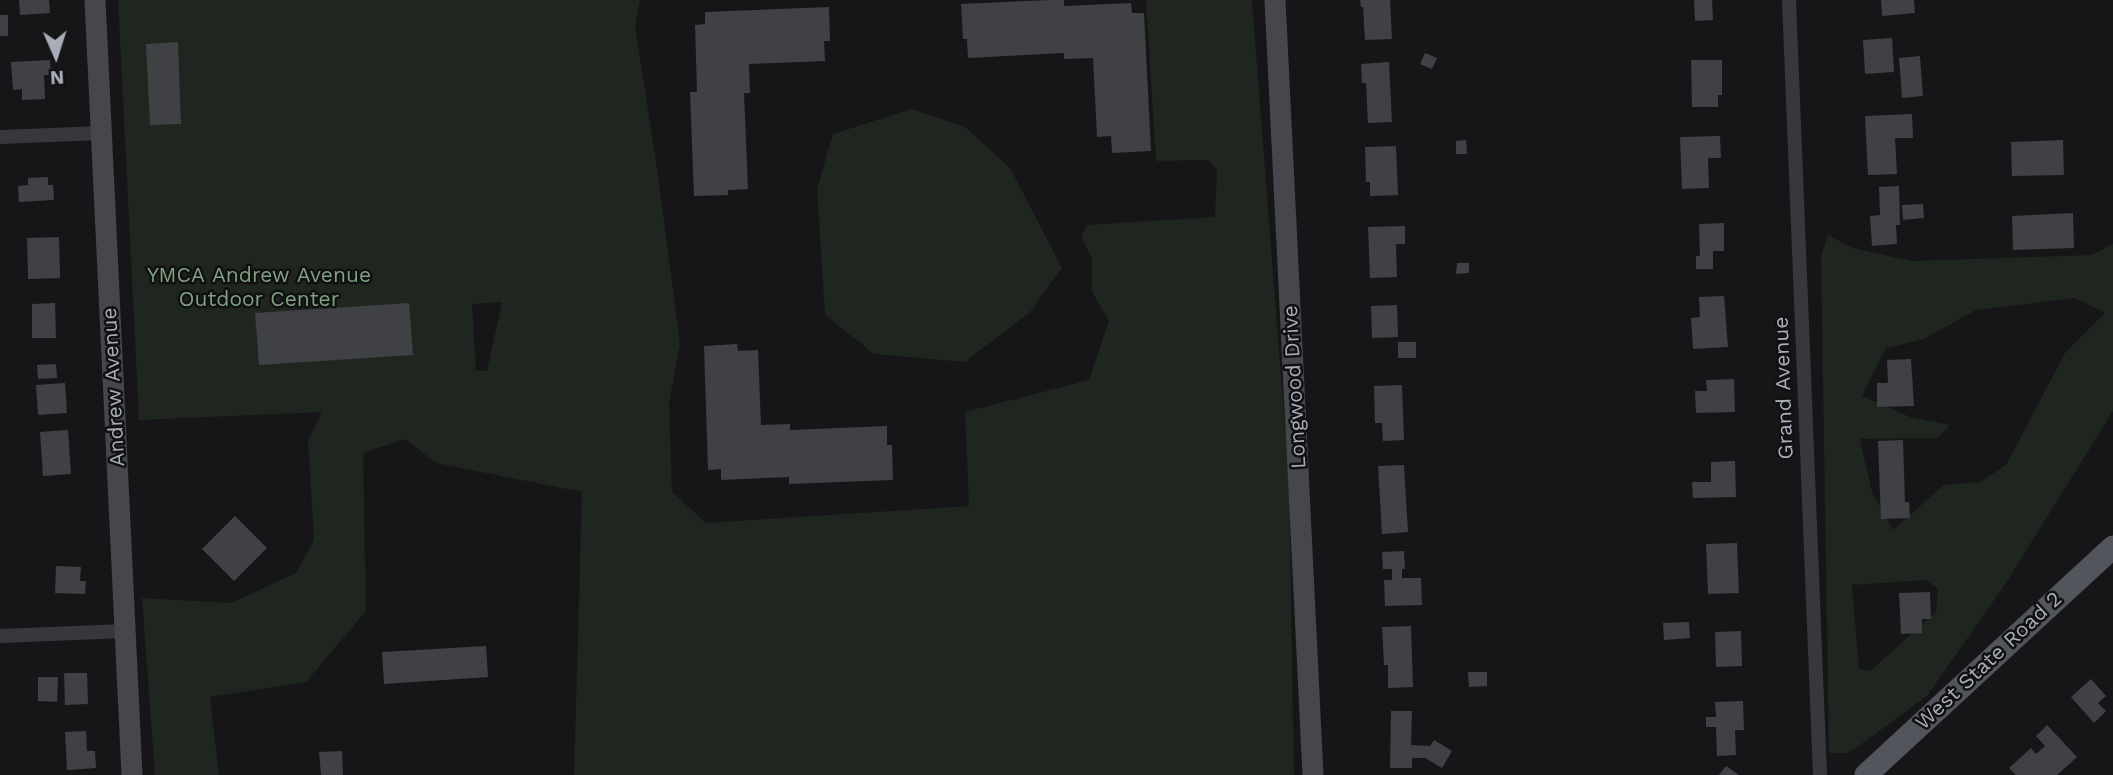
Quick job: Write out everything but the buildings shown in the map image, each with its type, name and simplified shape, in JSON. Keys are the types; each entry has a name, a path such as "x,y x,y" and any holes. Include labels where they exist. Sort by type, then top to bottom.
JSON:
{"main road":[{"name":"West State Road 2","path":"1866,775 2113,547"}],"street":[{"name":"Andrew Avenue","path":"95,0 132,775"},
{"name":"Longwood Drive","path":"1275,0 1313,775"},
{"name":"Grand Avenue","path":"1789,0 1820,775"},
{"path":"0,137 102,133"},
{"path":"0,636 125,631"}],"green space":[{"name":"YMCA Andrew Avenue Outdoor Center","path":"118,0 640,0 635,26 680,344 669,403 672,492 706,523 969,506 965,412 1089,380 1109,321 1092,292 1092,259 1081,237 1087,225 1215,217 1217,170 1208,160 1156,161 1146,0 1252,0 1289,481 1294,775 574,775 582,492 436,463 405,439 363,453 366,611 306,682 210,697 219,775 155,775 142,598 231,603 296,573 314,540 308,440 322,412 139,420","holes":["502,302 487,371 476,371 472,304"]},
{"path":"911,109 965,127 1010,168 1062,268 1030,312 965,362 874,354 825,315 817,189 833,134"},
{"path":"1828,235 1853,248 1912,261 2092,255 2113,244 2113,411 2006,583 1927,696 1849,753 1829,753 1821,257","holes":["2075,298 2105,313 2065,353 2006,465 1980,482 1944,485 1893,530 1872,492 1860,439 1938,438 1950,425 1910,417 1862,396 1886,348 1924,339 1976,310","1926,580 1938,589 1936,612 1870,671 1859,669 1852,585"]}]}
